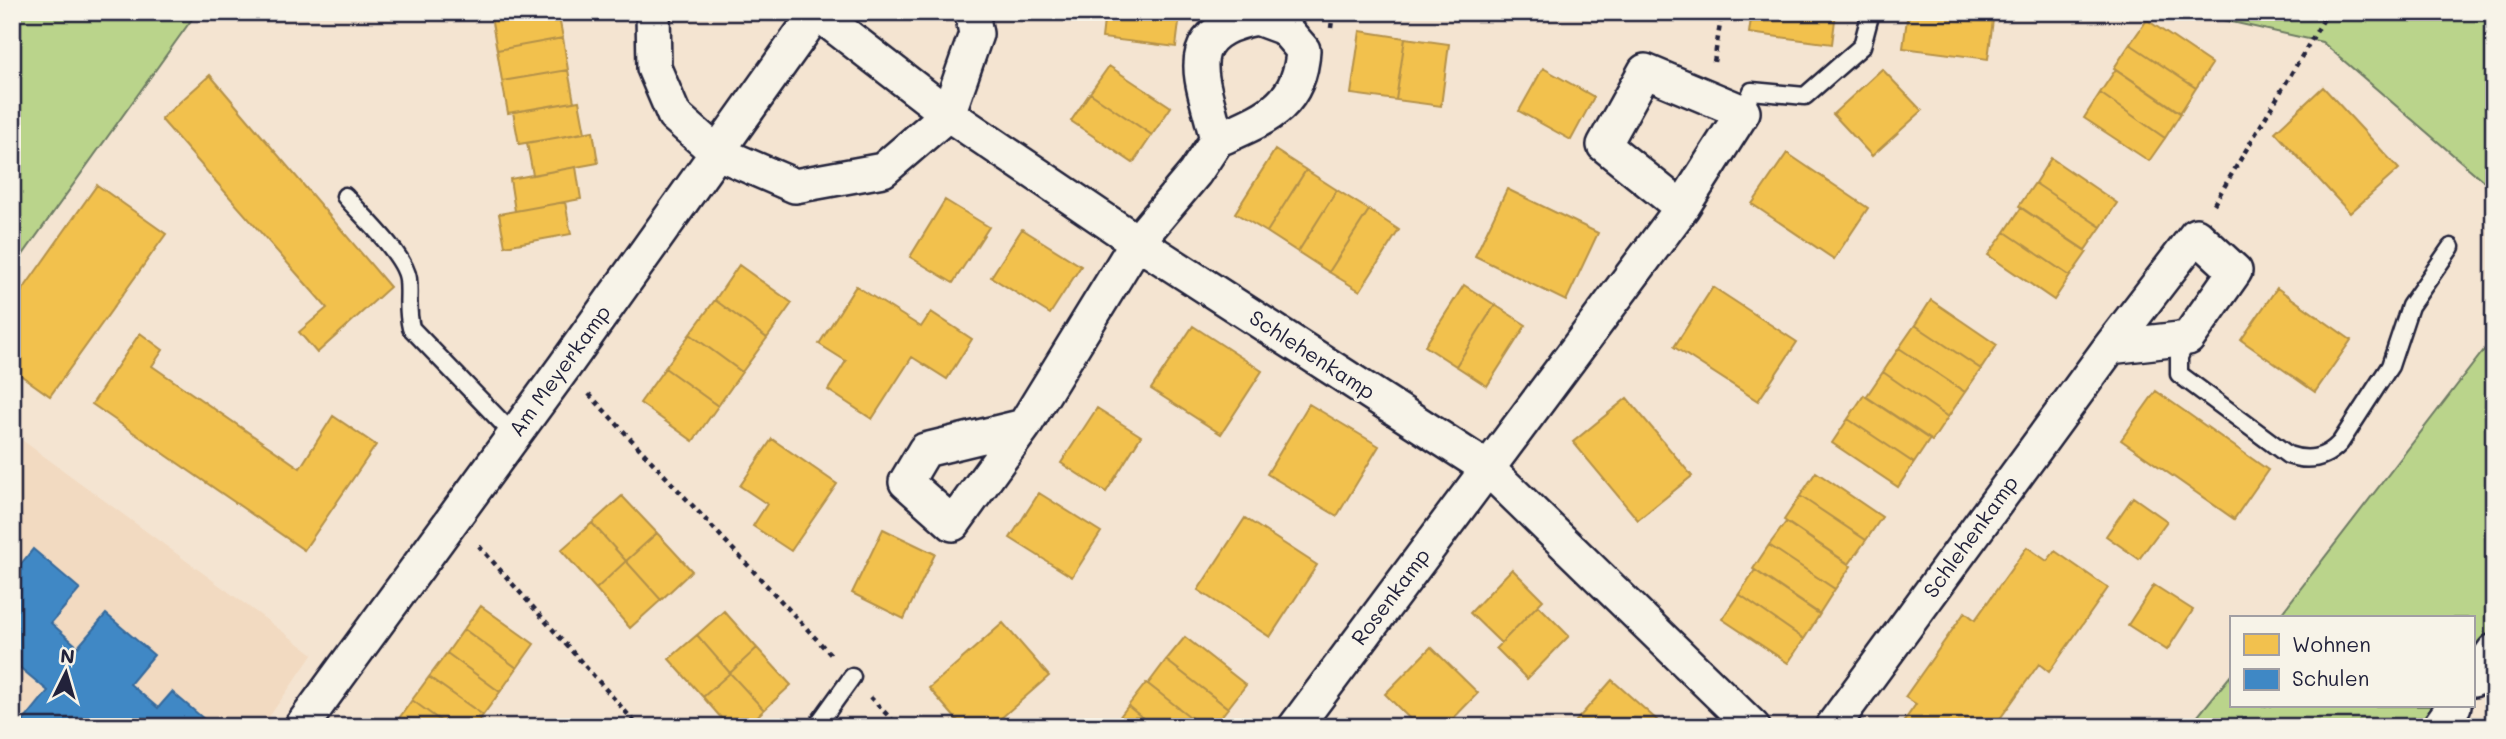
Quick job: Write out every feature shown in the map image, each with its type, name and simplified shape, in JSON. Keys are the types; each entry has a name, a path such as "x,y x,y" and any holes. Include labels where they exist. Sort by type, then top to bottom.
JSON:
{"street":[{"path":"653,12 654,68 674,115 716,152 795,186 883,170 948,114 976,34 972,12"},
{"name":"Am Meyerkamp","path":"301,727 564,367 816,12"},
{"name":"Schlehenkamp","path":"816,12 948,114 1137,242 1487,468 1754,727"},
{"path":"1487,468 1682,208 1743,112 1645,71 1604,145 1682,208"},
{"path":"1024,426 1137,242 1195,173 1217,140"},
{"path":"2110,347 2188,338 2235,271 2196,234"},
{"name":"Schlehenkamp","path":"1832,727 2196,234"},
{"name":"Rosenkamp","path":"1295,727 1487,468"},
{"path":"2474,679 2494,651"},
{"path":"2439,727 2453,708"}],"lane":[{"path":"1743,112 1752,90 1805,96 1861,46 1871,12"},
{"path":"345,196 395,254 408,277 405,305 411,328 514,435"},
{"path":"2188,338 2179,357 2179,374 2288,455 2300,459 2321,457 2331,453 2340,443 2389,366 2404,317 2451,247"},
{"path":"816,727 852,677"}],"path":[{"path":"1709,98 1722,12"},
{"path":"2196,234 2328,12"},
{"path":"564,367 898,727"},
{"path":"453,517 639,727"}],"shaded area":[{"path":"22,440 313,654 262,727 12,727 12,456"}],"green space":[{"path":"12,12 197,12 12,270"},
{"path":"2187,12 2494,12 2494,190 2322,42"},
{"path":"2494,337 2494,628 2474,657 2474,616 2280,616"},
{"path":"2230,676 2230,708 2439,708 2425,727 2189,727"}],"building: Wohnen":[{"path":"495,12 522,12 496,17"},
{"path":"522,12 558,12 563,38 497,50 491,17"},
{"path":"1105,12 1180,14 1176,47 1102,38"},
{"path":"1752,12 1836,12 1832,44 1749,33"},
{"path":"1908,12 1994,12 1988,59 1903,48"},
{"path":"2147,20 2212,64 2196,88 2130,44"},
{"path":"1360,31 1405,38 1396,100 1351,94"},
{"path":"563,38 568,70 502,81 497,50"},
{"path":"1405,38 1449,44 1441,106 1396,100"},
{"path":"2130,44 2196,88 2180,113 2114,68"},
{"path":"1109,66 1171,107 1152,135 1090,93"},
{"path":"1543,68 1594,97 1571,140 1519,111"},
{"path":"1882,69 1922,111 1872,156 1833,114"},
{"path":"2116,69 2181,113 2165,138 2100,93"},
{"path":"568,70 574,102 508,113 502,81"},
{"path":"210,75 390,287 317,353 299,332 327,308 161,119"},
{"path":"2323,87 2399,169 2350,213 2275,132"},
{"path":"1090,93 1152,135 1133,163 1071,121"},
{"path":"2100,93 2165,138 2149,161 2084,118"},
{"path":"579,101 585,133 519,144 513,112"},
{"path":"593,131 598,163 533,175 527,143"},
{"path":"1275,150 1306,170 1267,232 1235,213"},
{"path":"1787,153 1868,208 1834,259 1752,204"},
{"path":"2051,158 2117,203 2101,227 2035,183"},
{"path":"576,167 581,199 515,211 510,179"},
{"path":"1306,170 1337,190 1298,252 1267,232"},
{"path":"2035,183 2101,227 2085,250 2019,206"},
{"path":"97,185 166,234 50,396 12,369 12,305"},
{"path":"1507,189 1598,233 1566,301 1475,256"},
{"path":"1337,190 1369,210 1329,272 1298,252"},
{"path":"945,200 989,227 953,283 910,257"},
{"path":"565,202 571,234 505,246 499,214"},
{"path":"2021,208 2087,252 2070,276 2005,232"},
{"path":"1369,210 1399,230 1360,291 1329,272"},
{"path":"1022,229 1081,266 1050,314 991,277"},
{"path":"2005,232 2070,276 2054,300 1988,255"},
{"path":"739,265 792,303 767,338 715,300"},
{"path":"1464,285 1495,305 1456,366 1425,346"},
{"path":"856,286 921,327 931,312 972,339 947,379 912,357 872,419 828,390 846,361 819,344"},
{"path":"1713,287 1797,342 1758,401 1674,347"},
{"path":"2277,288 2351,340 2315,392 2241,340"},
{"path":"715,300 767,338 742,372 690,334"},
{"path":"1931,300 1997,345 1981,369 1915,325"},
{"path":"1495,305 1526,325 1487,386 1456,366"},
{"path":"1915,325 1981,369 1965,392 1899,348"},
{"path":"1193,326 1262,371 1221,434 1151,389"},
{"path":"140,333 163,350 152,366 300,468 333,416 376,445 304,550 92,404"},
{"path":"690,334 742,372 718,406 665,368"},
{"path":"1899,348 1965,392 1948,417 1883,372"},
{"path":"665,368 718,406 693,441 640,403"},
{"path":"1883,372 1948,417 1932,441 1866,397"},
{"path":"2156,391 2268,470 2234,519 2121,440"},
{"path":"1864,395 1930,439 1914,463 1848,419"},
{"path":"1627,398 1692,476 1638,520 1573,442"},
{"path":"1309,404 1379,446 1337,516 1267,474"},
{"path":"1097,408 1141,436 1106,492 1061,463"},
{"path":"1848,419 1914,463 1898,487 1832,443"},
{"path":"772,439 837,484 791,551 753,526 767,504 740,486"},
{"path":"1816,472 1882,517 1866,540 1800,496"},
{"path":"1039,493 1101,532 1072,577 1010,538"},
{"path":"622,496 657,533 626,561 592,523"},
{"path":"1800,496 1866,540 1849,564 1784,520"},
{"path":"2133,497 2167,521 2139,559 2106,536"},
{"path":"1245,518 1317,565 1270,637 1198,590"},
{"path":"1786,522 1851,566 1835,589 1769,545"},
{"path":"592,523 626,561 596,589 561,550"},
{"path":"883,529 935,554 904,619 852,593"},
{"path":"657,533 692,571 661,600 626,561"},
{"path":"1769,545 1835,589 1819,614 1753,569"},
{"path":"2027,547 2047,561 2055,551 2108,588 2049,672 2039,664 1994,727 1900,727 1916,704 1905,697 1965,612 1975,620"},
{"path":"626,561 661,600 630,628 596,589"},
{"path":"1512,569 1543,600 1501,643 1470,613"},
{"path":"1755,570 1820,614 1804,639 1739,594"},
{"path":"2154,585 2193,610 2167,650 2128,625"},
{"path":"1739,594 1804,639 1788,663 1722,619"},
{"path":"1538,605 1569,636 1527,679 1496,648"},
{"path":"481,606 534,644 517,668 464,629"},
{"path":"724,611 757,648 730,673 697,635"},
{"path":"1003,623 1049,676 991,727 963,727 929,688"},
{"path":"464,629 517,668 500,692 447,653"},
{"path":"697,635 730,673 703,697 669,659"},
{"path":"1185,637 1246,685 1228,708 1166,660"},
{"path":"1431,647 1478,693 1445,727 1418,727 1385,694"},
{"path":"757,648 791,685 764,710 730,673"},
{"path":"447,653 500,692 483,715 429,677"},
{"path":"1166,660 1228,708 1213,727 1203,727 1148,684"},
{"path":"730,673 764,710 746,727 729,727 703,697"},
{"path":"429,677 483,715 475,727 449,727 412,700"},
{"path":"1612,680 1657,720 1651,727 1583,727 1576,721"},
{"path":"1146,683 1203,727 1154,727 1128,706"},
{"path":"412,700 449,727 395,724"},
{"path":"1128,706 1154,727 1112,727"}],"building: Schulen":[{"path":"33,549 80,589 51,623 78,647 106,614 154,655 130,684 158,708 172,692 204,719 197,727 21,724 48,691 18,666 12,673 12,575"}]}
